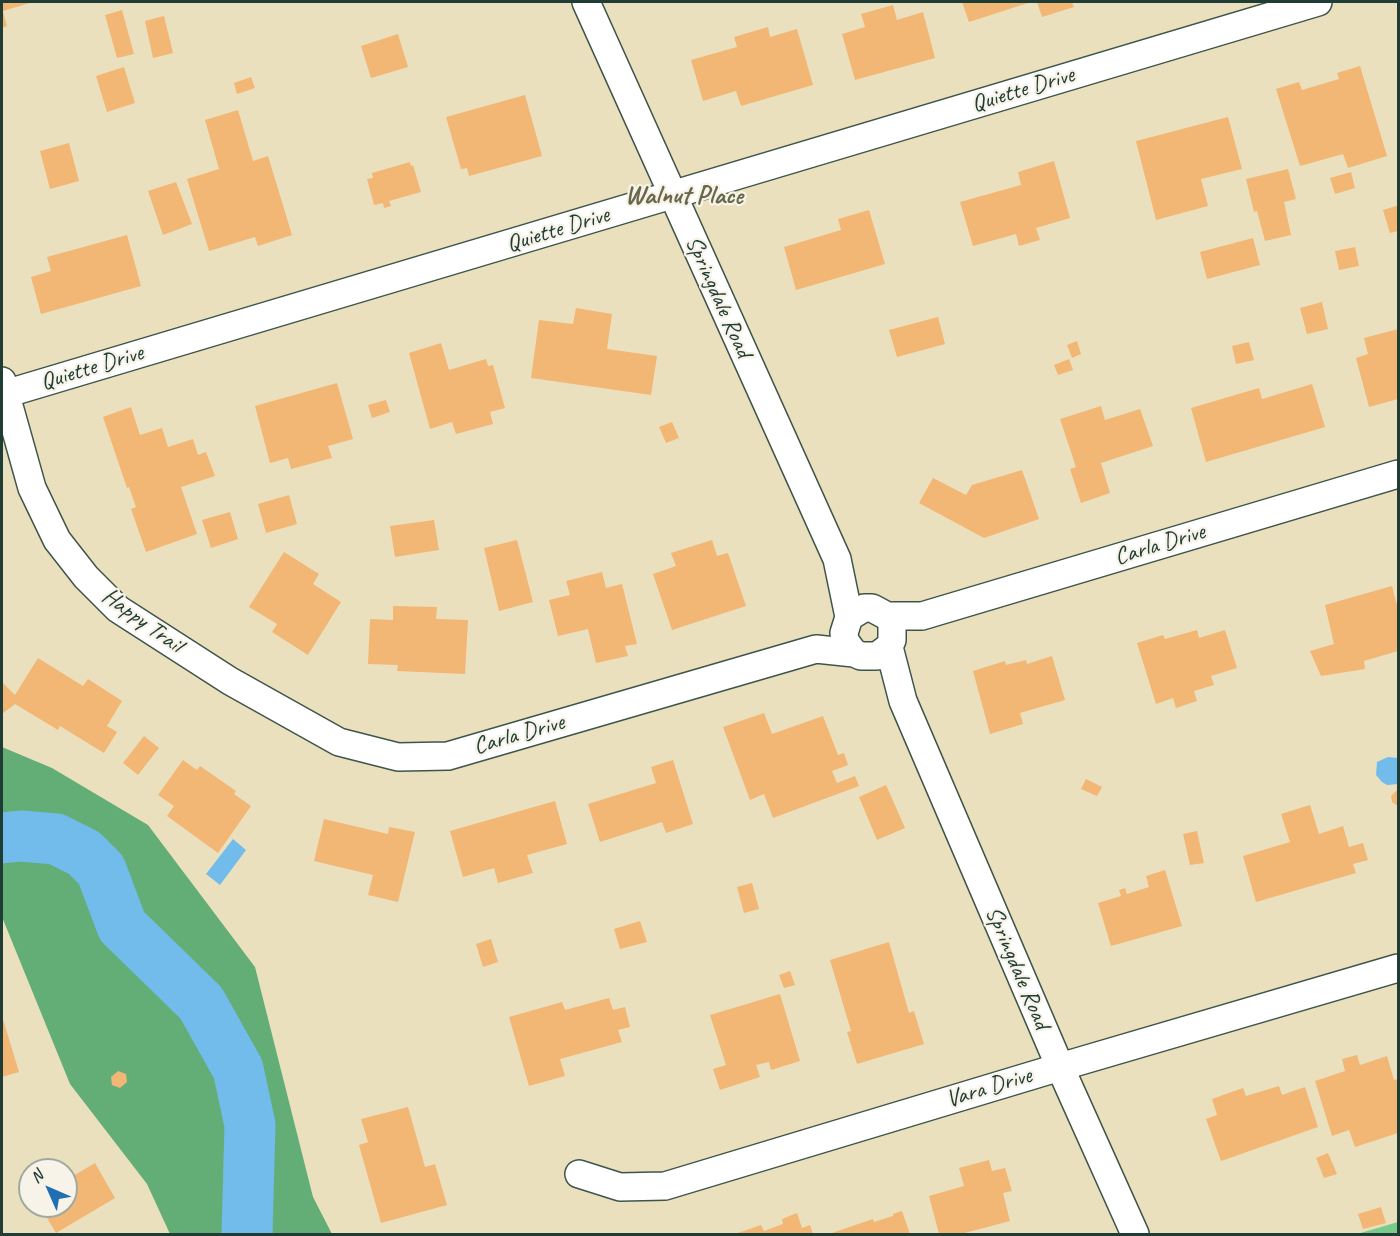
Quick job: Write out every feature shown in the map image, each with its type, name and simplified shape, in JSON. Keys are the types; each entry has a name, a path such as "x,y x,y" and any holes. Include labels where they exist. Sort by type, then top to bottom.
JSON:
{"street":[{"name":"Springdale Road","path":"586,2 870,633 903,701 1060,1067 1135,1234"},
{"name":"Quiette Drive","path":"3,387 672,196 1318,2"},
{"name":"Happy Trail","path":"3,387 32,488 57,540 86,577 118,609 230,681"},
{"name":"Carla Drive","path":"230,681 339,742 398,757 448,756 870,633 1398,474"},
{"name":"Vara Drive","path":"579,1174 620,1187 665,1186 1398,968"}],"green space":[{"path":"2,747 52,768 148,825 255,967 313,1197 332,1234 170,1234 147,1184 70,1084 2,917"},
{"path":"1398,1222 1398,1234 1357,1234"}],"water":[{"path":"1388,757 1398,758 1398,784 1387,785 1376,775 1377,762"},
{"path":"233,839 246,850 220,885 206,874"}],"building":[{"path":"2,2 33,2 3,11 7,26 2,28"},
{"path":"962,2 1031,2 969,22"},
{"path":"1037,2 1072,2 1074,7 1042,17"},
{"path":"893,5 897,20 923,12 935,58 855,80 842,34 865,27 861,14"},
{"path":"122,10 134,54 117,58 105,15"},
{"path":"164,16 173,53 153,58 145,21"},
{"path":"768,27 770,37 797,29 813,85 741,106 736,91 703,101 691,60 737,47 734,37"},
{"path":"398,34 408,67 371,78 361,46"},
{"path":"1360,66 1387,156 1348,168 1343,154 1300,166 1276,89 1299,82 1302,90 1339,79 1337,73"},
{"path":"124,67 135,103 107,112 96,76"},
{"path":"251,77 255,88 237,94 234,83"},
{"path":"525,95 542,156 469,176 467,168 461,169 446,117"},
{"path":"238,110 253,161 268,156 292,235 258,246 255,237 209,251 187,179 219,169 205,120"},
{"path":"1228,117 1242,169 1201,179 1208,206 1156,220 1136,141"},
{"path":"69,143 79,181 50,189 40,151"},
{"path":"1054,161 1070,218 1036,228 1040,240 1019,246 1016,234 973,246 960,202 1021,185 1018,172"},
{"path":"410,162 421,192 389,201 391,206 384,208 383,203 374,205 367,179 373,178 372,173"},
{"path":"1288,169 1296,199 1284,202 1291,235 1265,241 1257,211 1254,212 1246,179"},
{"path":"1351,172 1355,188 1335,194 1330,178"},
{"path":"176,182 192,224 163,235 148,191"},
{"path":"1398,206 1398,231 1390,233 1383,210"},
{"path":"869,210 885,264 796,290 784,247 841,230 838,219"},
{"path":"127,235 141,286 41,314 31,277 51,271 47,257"},
{"path":"1253,238 1260,265 1207,279 1200,252"},
{"path":"1355,247 1359,266 1339,270 1335,251"},
{"path":"1322,302 1328,329 1307,334 1300,308"},
{"path":"576,308 612,314 607,349 657,356 651,395 531,378 539,320 573,324"},
{"path":"938,317 945,344 897,357 889,330"},
{"path":"1398,329 1398,399 1369,407 1356,358 1368,354 1364,338"},
{"path":"1077,341 1081,354 1072,358 1067,345"},
{"path":"1249,342 1254,360 1236,364 1232,346"},
{"path":"441,343 449,370 486,359 488,366 493,365 505,408 490,412 493,424 456,434 452,422 430,429 409,353"},
{"path":"1069,359 1073,370 1058,375 1054,365"},
{"path":"337,383 353,439 328,446 332,458 291,469 288,458 270,463 255,406"},
{"path":"1312,384 1325,427 1206,462 1191,408 1259,388 1262,399"},
{"path":"386,400 390,412 372,418 368,405"},
{"path":"1101,406 1105,420 1140,409 1153,446 1101,463 1110,493 1081,503 1070,469 1076,467 1060,419"},
{"path":"131,407 140,435 162,428 168,447 193,439 198,455 206,452 215,476 181,487 197,534 146,552 131,509 136,507 129,487 127,488 103,417"},
{"path":"672,422 679,438 666,443 659,427"},
{"path":"1022,470 1039,519 984,538 919,503 933,478 966,495 972,485"},
{"path":"289,495 297,524 266,533 258,504"},
{"path":"230,512 238,539 211,548 202,520"},
{"path":"434,520 439,550 395,557 390,526"},
{"path":"517,540 533,602 499,611 484,548"},
{"path":"712,540 717,556 728,553 746,606 672,630 653,574 676,566 671,553"},
{"path":"284,552 319,574 313,584 341,602 308,655 272,632 277,624 249,607"},
{"path":"602,572 606,588 622,584 637,644 625,646 628,656 596,663 588,629 558,636 549,600 570,595 566,581"},
{"path":"1392,586 1398,609 1398,651 1364,661 1365,669 1321,676 1310,651 1334,644 1325,605"},
{"path":"393,606 437,607 436,619 468,620 465,674 397,671 398,665 368,664 370,619 393,620"},
{"path":"1197,630 1199,638 1225,630 1237,668 1211,676 1214,685 1194,691 1197,701 1176,708 1173,698 1156,704 1137,643 1163,635 1165,639"},
{"path":"1052,656 1065,700 1020,713 1023,724 990,734 973,671 1005,661 1006,665 1026,660 1027,664"},
{"path":"38,658 83,686 88,679 122,701 107,726 117,732 104,753 60,726 58,730 15,704 2,714 2,682 15,695"},
{"path":"764,713 772,734 823,716 838,755 844,753 848,765 832,771 837,783 855,776 859,786 773,818 764,794 750,800 723,727"},
{"path":"144,736 159,748 138,775 123,763"},
{"path":"183,760 197,770 200,766 236,791 234,794 251,806 218,853 167,816 174,806 158,795"},
{"path":"673,760 693,824 666,833 662,822 600,842 588,804 656,783 651,767"},
{"path":"1086,779 1102,787 1097,796 1081,789"},
{"path":"886,785 905,828 877,840 859,797"},
{"path":"1397,790 1398,806 1392,802 1391,796"},
{"path":"555,801 567,844 527,855 533,873 498,883 494,868 463,877 450,831"},
{"path":"1310,805 1319,834 1343,826 1349,847 1363,843 1368,860 1353,864 1356,873 1256,902 1243,856 1290,842 1281,814"},
{"path":"324,819 388,834 389,827 415,832 398,902 368,895 373,875 314,861"},
{"path":"1197,831 1204,863 1190,865 1183,834"},
{"path":"1165,870 1182,926 1111,946 1098,903 1121,896 1119,890 1125,888 1127,894 1149,887 1146,876"},
{"path":"752,883 759,909 744,913 737,887"},
{"path":"640,921 647,942 620,949 614,929"},
{"path":"491,939 498,962 483,967 476,944"},
{"path":"889,942 909,1013 914,1011 924,1044 857,1064 847,1032 851,1031 830,960"},
{"path":"790,971 795,985 784,988 779,975"},
{"path":"780,994 800,1061 771,1070 769,1062 756,1065 760,1077 720,1090 713,1069 726,1065 710,1015"},
{"path":"609,998 613,1010 625,1007 630,1027 618,1030 622,1042 560,1059 565,1076 529,1086 509,1017 562,1002 565,1010"},
{"path":"2,1016 19,1072 2,1077"},
{"path":"1357,1055 1360,1065 1387,1056 1394,1080 1398,1079 1398,1133 1355,1147 1349,1130 1332,1136 1315,1081 1345,1071 1342,1059"},
{"path":"118,1071 126,1074 127,1082 120,1088 112,1085 111,1077"},
{"path":"1279,1086 1282,1095 1305,1087 1318,1127 1221,1161 1206,1119 1217,1115 1212,1099 1243,1088 1246,1096"},
{"path":"408,1107 425,1167 435,1164 447,1205 381,1223 359,1145 368,1142 361,1119"},
{"path":"1328,1153 1337,1174 1324,1178 1316,1158"},
{"path":"989,1160 992,1171 1005,1168 1012,1191 1003,1193 1010,1221 961,1234 939,1234 929,1196 964,1186 959,1168"},
{"path":"95,1163 115,1198 56,1233 47,1218 78,1218 78,1173"},
{"path":"1381,1207 1386,1223 1363,1229 1358,1214"},
{"path":"902,1211 910,1234 829,1234 873,1219 874,1222"},
{"path":"797,1213 802,1228 810,1225 813,1234 735,1234 761,1225 764,1231 783,1224 782,1219"}],"waterway":[{"path":"2,838 21,836 56,839 84,853 101,870 122,926 201,1003 238,1069 250,1125 247,1234"}],"district":[{"name":"Walnut Place","path":"684,196"}]}
